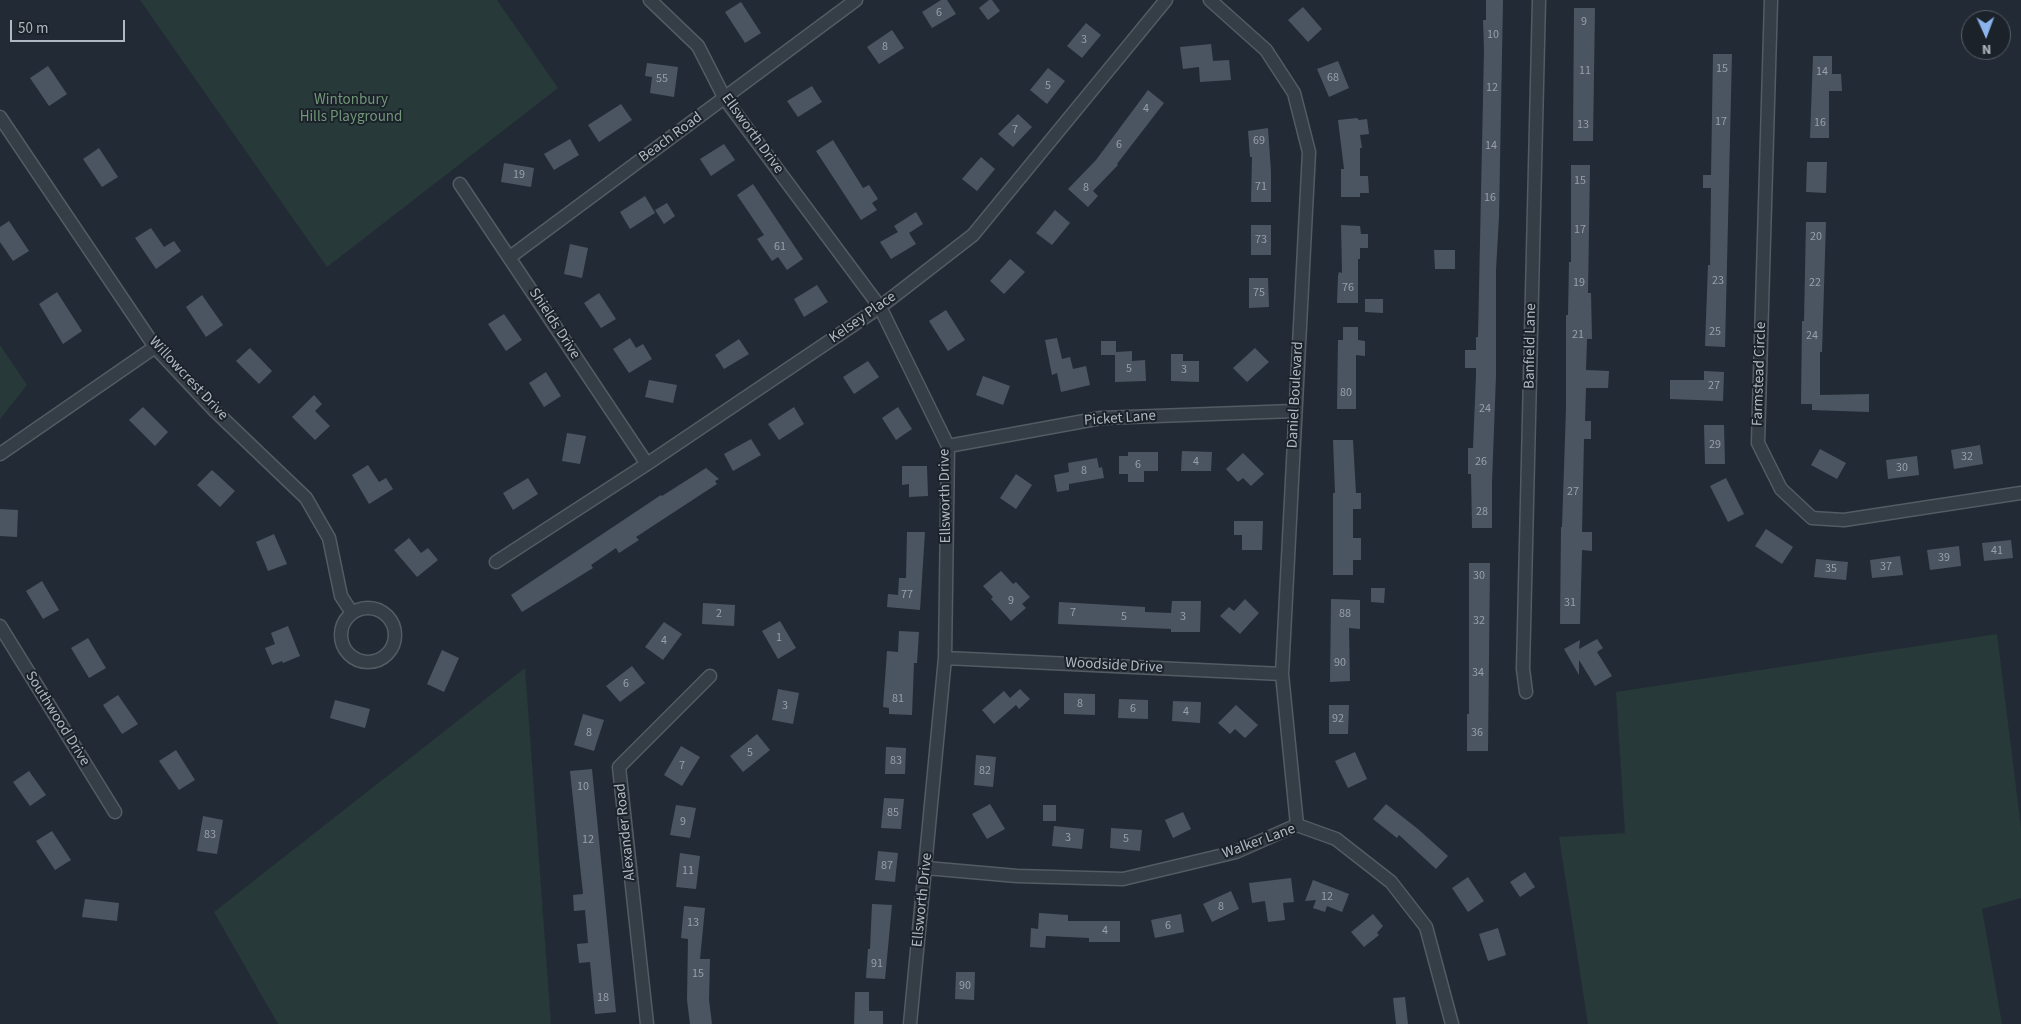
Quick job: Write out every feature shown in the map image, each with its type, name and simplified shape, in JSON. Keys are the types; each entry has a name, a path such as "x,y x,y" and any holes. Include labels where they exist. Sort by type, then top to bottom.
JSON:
{"street":[{"name":"Ellsworth Drive","path":"650,0 698,46 724,99 880,307 948,446 945,658 910,1024"},
{"name":"Beach Road","path":"510,257 856,0"},
{"name":"Kelsey Place","path":"496,562 647,464 880,307 973,235 1166,0"},
{"name":"Daniel Boulevard","path":"1210,0 1266,50 1294,93 1309,152 1294,411 1282,674 1297,825"},
{"name":"Banfield Lane","path":"1526,692 1523,669 1539,0"},
{"name":"Farmstead Circle","path":"1771,0 1758,442 1781,489 1812,518 1844,520 2021,493"},
{"name":"Willowcrest Drive","path":"0,117 155,347 215,411 306,498 329,538 341,596 352,613"},
{"name":"Shields Drive","path":"460,184 647,464"},
{"path":"0,454 155,347"},
{"name":"Picket Lane","path":"948,446 1101,418 1294,411"},
{"path":"364,608 373,608 381,611 388,617 393,624 394,642 391,650 384,657 376,661 359,661 345,650 341,641 341,632 343,624 352,613 364,608"},
{"name":"Southwood Drive","path":"0,626 115,812"},
{"name":"Woodside Drive","path":"945,658 1282,674"},
{"name":"Alexander Road","path":"647,1024 619,767 710,676"},
{"name":"Walker Lane","path":"926,868 1017,876 1123,879 1236,852 1297,825 1336,838 1391,882 1415,912 1426,927 1452,1024"}],"green space":[{"name":"Wintonbury Hills Playground","path":"140,0 497,0 558,88 327,267"},
{"path":"0,345 27,385 0,419"},
{"path":"1997,634 2021,828 2021,898 1982,909 2002,1024 1588,1024 1559,837 1625,833 1616,692"},
{"path":"525,668 551,1024 278,1024 214,912"}],"building":[{"path":"941,0 947,0 956,14 932,28 922,12"},
{"path":"989,0 992,0 1000,11 988,20 979,8"},
{"path":"1486,0 1503,0 1492,528 1472,528 1471,474 1468,474 1468,448 1473,448 1476,368 1465,368 1465,350 1476,350 1476,337 1478,337 1483,20 1486,20"},
{"path":"741,2 761,33 745,43 725,12"},
{"path":"1303,7 1322,29 1308,42 1288,20"},
{"path":"1574,8 1595,8 1593,141 1573,141"},
{"path":"1086,23 1101,35 1082,58 1067,46"},
{"path":"892,30 904,48 879,64 867,47"},
{"path":"1211,44 1213,61 1229,60 1231,80 1200,82 1199,67 1183,69 1180,47"},
{"path":"1713,54 1732,54 1725,347 1705,346 1708,265 1710,265 1711,188 1703,188 1703,175 1711,175"},
{"path":"1813,56 1832,56 1832,74 1841,74 1842,91 1829,91 1829,138 1810,138"},
{"path":"1338,61 1349,88 1329,97 1317,69"},
{"path":"647,63 678,67 674,97 650,93 652,77 645,76"},
{"path":"48,66 67,94 49,106 30,78"},
{"path":"1048,68 1065,81 1047,104 1030,90"},
{"path":"812,86 822,102 798,117 787,101"},
{"path":"1148,90 1164,103 1118,165 1093,191 1098,196 1088,207 1068,189 1096,160"},
{"path":"621,104 632,120 599,142 588,125"},
{"path":"1018,114 1032,127 1013,147 998,134"},
{"path":"1357,118 1359,120 1367,119 1369,134 1360,135 1362,148 1360,148 1360,176 1368,176 1369,193 1360,193 1360,197 1341,197 1341,169 1344,169 1338,120"},
{"path":"1268,128 1271,202 1251,202 1252,157 1250,157 1248,131"},
{"path":"570,139 579,155 554,170 544,154"},
{"path":"833,140 863,188 869,185 878,199 872,203 877,210 861,220 816,151"},
{"path":"724,144 735,160 711,176 700,159"},
{"path":"99,148 118,177 102,187 83,159"},
{"path":"981,157 995,169 977,191 962,179"},
{"path":"1807,162 1827,162 1826,193 1806,192"},
{"path":"504,163 534,168 531,187 501,182"},
{"path":"1571,165 1590,165 1588,293 1591,293 1592,339 1587,339 1586,370 1609,371 1608,388 1586,388 1585,421 1591,421 1591,439 1584,439 1582,532 1592,532 1592,551 1582,550 1580,624 1560,624 1561,527 1566,408 1566,315 1568,315 1569,262 1571,262"},
{"path":"753,184 803,259 787,270 778,257 772,261 757,239 764,235 737,195"},
{"path":"645,196 655,213 630,229 620,212"},
{"path":"667,203 675,216 664,224 655,210"},
{"path":"1055,210 1070,223 1052,245 1036,233"},
{"path":"916,212 923,224 909,233 916,244 891,259 880,242 898,232 894,226"},
{"path":"9,221 29,251 13,261 0,242 0,227"},
{"path":"1806,222 1826,222 1820,395 1869,394 1869,412 1812,410 1812,404 1801,404"},
{"path":"1251,225 1271,225 1271,255 1251,255"},
{"path":"1341,225 1360,226 1361,234 1368,234 1368,248 1360,248 1360,259 1358,259 1358,303 1337,303 1338,276 1339,272 1342,273"},
{"path":"151,228 164,247 174,241 181,251 156,269 135,238"},
{"path":"570,244 588,248 582,278 564,274"},
{"path":"1434,250 1455,250 1455,269 1435,269"},
{"path":"1010,259 1025,272 1004,294 990,281"},
{"path":"1249,278 1268,278 1269,307 1249,308"},
{"path":"817,285 828,302 804,317 794,299"},
{"path":"57,292 82,331 63,344 39,304"},
{"path":"599,293 616,319 601,328 584,303"},
{"path":"202,295 223,325 206,337 186,307"},
{"path":"1365,299 1383,299 1383,313 1365,312"},
{"path":"946,310 965,340 948,351 929,321"},
{"path":"504,314 522,340 506,351 488,324"},
{"path":"1343,327 1358,327 1358,340 1365,341 1365,356 1356,355 1356,409 1337,409 1338,340 1343,340"},
{"path":"630,338 636,348 643,344 652,359 629,373 613,349"},
{"path":"1057,338 1062,359 1070,357 1073,369 1086,366 1090,385 1061,392 1057,373 1052,375 1045,340"},
{"path":"739,339 749,354 724,369 715,355"},
{"path":"1101,341 1116,341 1116,352 1132,351 1132,361 1145,360 1146,381 1115,382 1115,355 1101,355"},
{"path":"250,348 272,371 259,384 236,361"},
{"path":"1255,348 1269,362 1247,382 1233,368"},
{"path":"1171,354 1183,354 1183,361 1199,361 1199,382 1171,381"},
{"path":"868,361 879,377 854,394 843,377"},
{"path":"1704,371 1724,372 1723,401 1670,399 1670,380 1704,380"},
{"path":"546,372 561,396 544,407 529,383"},
{"path":"983,376 1010,386 1003,405 976,395"},
{"path":"649,380 677,385 673,403 645,397"},
{"path":"314,395 322,404 315,411 330,426 315,440 292,417"},
{"path":"143,407 168,432 155,446 129,420"},
{"path":"794,407 804,424 779,440 768,424"},
{"path":"898,407 912,429 896,440 882,418"},
{"path":"1704,425 1724,425 1725,464 1705,464"},
{"path":"567,433 586,436 580,464 562,461"},
{"path":"751,439 761,455 733,471 724,454"},
{"path":"1333,440 1353,440 1356,493 1361,493 1361,509 1353,509 1353,538 1361,538 1361,560 1353,560 1353,575 1333,575 1333,493 1335,493"},
{"path":"1980,445 1983,464 1954,469 1951,450"},
{"path":"1820,449 1846,463 1837,479 1811,465"},
{"path":"1182,451 1212,452 1211,471 1181,471"},
{"path":"1128,452 1158,452 1158,471 1144,471 1144,482 1128,482 1128,474 1119,474 1119,456 1128,456"},
{"path":"1243,453 1264,474 1251,486 1243,478 1238,482 1226,469"},
{"path":"1917,456 1919,475 1888,479 1886,460"},
{"path":"1097,458 1099,468 1102,467 1104,478 1069,484 1069,490 1057,492 1054,475 1069,472 1068,463"},
{"path":"368,465 379,482 386,478 393,489 369,504 352,475"},
{"path":"902,466 927,466 928,496 909,497 909,484 902,485"},
{"path":"706,468 719,479 715,481 717,484 636,537 639,540 619,553 616,548 591,565 593,568 522,612 511,595 661,495"},
{"path":"212,470 235,491 220,507 197,485"},
{"path":"1016,474 1032,485 1016,509 1000,498"},
{"path":"528,478 538,494 513,510 503,493"},
{"path":"1726,478 1744,514 1728,522 1710,486"},
{"path":"0,509 18,510 17,537 0,536"},
{"path":"1234,521 1263,521 1262,550 1242,550 1242,535 1234,535"},
{"path":"1766,529 1793,547 1782,564 1755,546"},
{"path":"907,532 925,532 920,610 887,607 888,594 898,595 899,578 906,578"},
{"path":"274,534 287,564 268,571 256,542"},
{"path":"409,538 421,553 428,548 438,560 417,577 394,550"},
{"path":"2011,540 2013,558 1984,561 1982,543"},
{"path":"1959,546 1961,566 1930,570 1927,550"},
{"path":"1900,556 1903,575 1872,578 1870,560"},
{"path":"1816,559 1848,562 1846,580 1814,577"},
{"path":"1469,563 1490,563 1488,751 1467,751 1467,714 1469,714"},
{"path":"1001,571 1013,584 1016,582 1030,597 1022,604 1026,608 1011,621 991,599 993,597 983,586"},
{"path":"42,581 59,610 43,619 26,591"},
{"path":"1371,588 1385,588 1384,603 1371,602"},
{"path":"1245,599 1259,613 1240,634 1220,616 1229,607 1234,611"},
{"path":"1331,599 1360,600 1360,629 1349,628 1350,681 1330,682"},
{"path":"1172,601 1201,601 1200,632 1171,632 1171,629 1058,624 1059,602 1145,607 1145,612 1171,613"},
{"path":"703,603 735,605 734,626 702,624"},
{"path":"780,621 796,648 778,659 762,631"},
{"path":"664,622 682,634 663,660 645,647"},
{"path":"288,626 300,656 272,665 265,648 275,644 271,633"},
{"path":"899,631 919,632 917,663 914,663 912,715 889,714 889,708 883,707 887,651 898,652"},
{"path":"88,638 106,668 89,678 71,648"},
{"path":"1597,639 1603,648 1597,652 1612,676 1595,686 1579,660 1579,675 1564,649 1580,640 1579,649"},
{"path":"442,650 459,658 444,692 427,684"},
{"path":"632,666 645,683 620,702 606,686"},
{"path":"778,689 799,693 793,724 772,720"},
{"path":"1020,689 1030,699 1019,709 1016,705 994,724 982,710 1004,691 1010,698"},
{"path":"1064,693 1095,694 1095,715 1064,714"},
{"path":"118,695 138,724 122,734 103,705"},
{"path":"1119,699 1148,700 1148,719 1118,718"},
{"path":"335,700 370,709 365,728 330,718"},
{"path":"1173,701 1201,702 1200,723 1172,721"},
{"path":"1236,705 1258,725 1245,738 1235,729 1230,734 1218,723"},
{"path":"1329,705 1349,705 1348,734 1329,734"},
{"path":"583,714 604,720 594,751 574,745"},
{"path":"757,734 770,750 743,772 730,756"},
{"path":"681,746 700,757 682,786 664,775"},
{"path":"886,747 906,748 905,774 885,774"},
{"path":"176,750 195,780 179,790 159,761"},
{"path":"1355,752 1367,779 1348,788 1335,761"},
{"path":"976,755 996,757 993,787 974,785"},
{"path":"592,769 616,1012 595,1014 590,962 579,963 577,944 588,943 585,910 574,911 573,895 583,894 570,771"},
{"path":"29,771 46,795 30,806 13,782"},
{"path":"884,798 904,799 901,829 881,828"},
{"path":"990,804 1005,829 987,839 972,814"},
{"path":"1386,804 1448,856 1436,869 1399,835 1397,838 1373,819"},
{"path":"676,805 696,808 690,838 670,835"},
{"path":"1043,805 1056,805 1056,821 1043,821"},
{"path":"1183,812 1191,829 1173,838 1165,820"},
{"path":"203,816 223,820 217,854 197,851"},
{"path":"1054,826 1084,829 1082,849 1052,846"},
{"path":"1111,828 1142,830 1140,851 1110,848"},
{"path":"52,831 71,860 55,870 36,841"},
{"path":"878,851 898,853 895,882 875,880"},
{"path":"680,853 700,856 696,889 676,887"},
{"path":"1525,872 1535,887 1520,897 1510,882"},
{"path":"1468,877 1484,901 1468,912 1452,888"},
{"path":"1291,878 1294,902 1283,903 1285,920 1268,922 1265,901 1252,903 1249,883"},
{"path":"1313,880 1349,894 1342,912 1327,906 1325,912 1313,908 1316,900 1305,901"},
{"path":"1231,891 1239,909 1212,922 1203,904"},
{"path":"85,899 119,903 117,921 82,917"},
{"path":"872,904 892,905 885,979 866,978 868,949 870,949"},
{"path":"684,906 705,908 700,959 710,959 709,1000 712,1024 690,1024 687,1000 688,939 681,938"},
{"path":"1039,913 1068,915 1068,921 1120,921 1120,942 1089,942 1089,938 1046,936 1045,948 1030,947 1031,928 1038,929"},
{"path":"1181,914 1184,932 1155,938 1151,920"},
{"path":"1373,914 1383,926 1377,933 1379,935 1364,947 1351,932"},
{"path":"1498,928 1506,955 1488,961 1479,934"},
{"path":"956,972 975,972 974,1000 955,999"},
{"path":"855,992 869,992 869,1011 883,1011 883,1024 854,1024"},
{"path":"1405,997 1408,1024 1396,1024 1393,998"}]}
